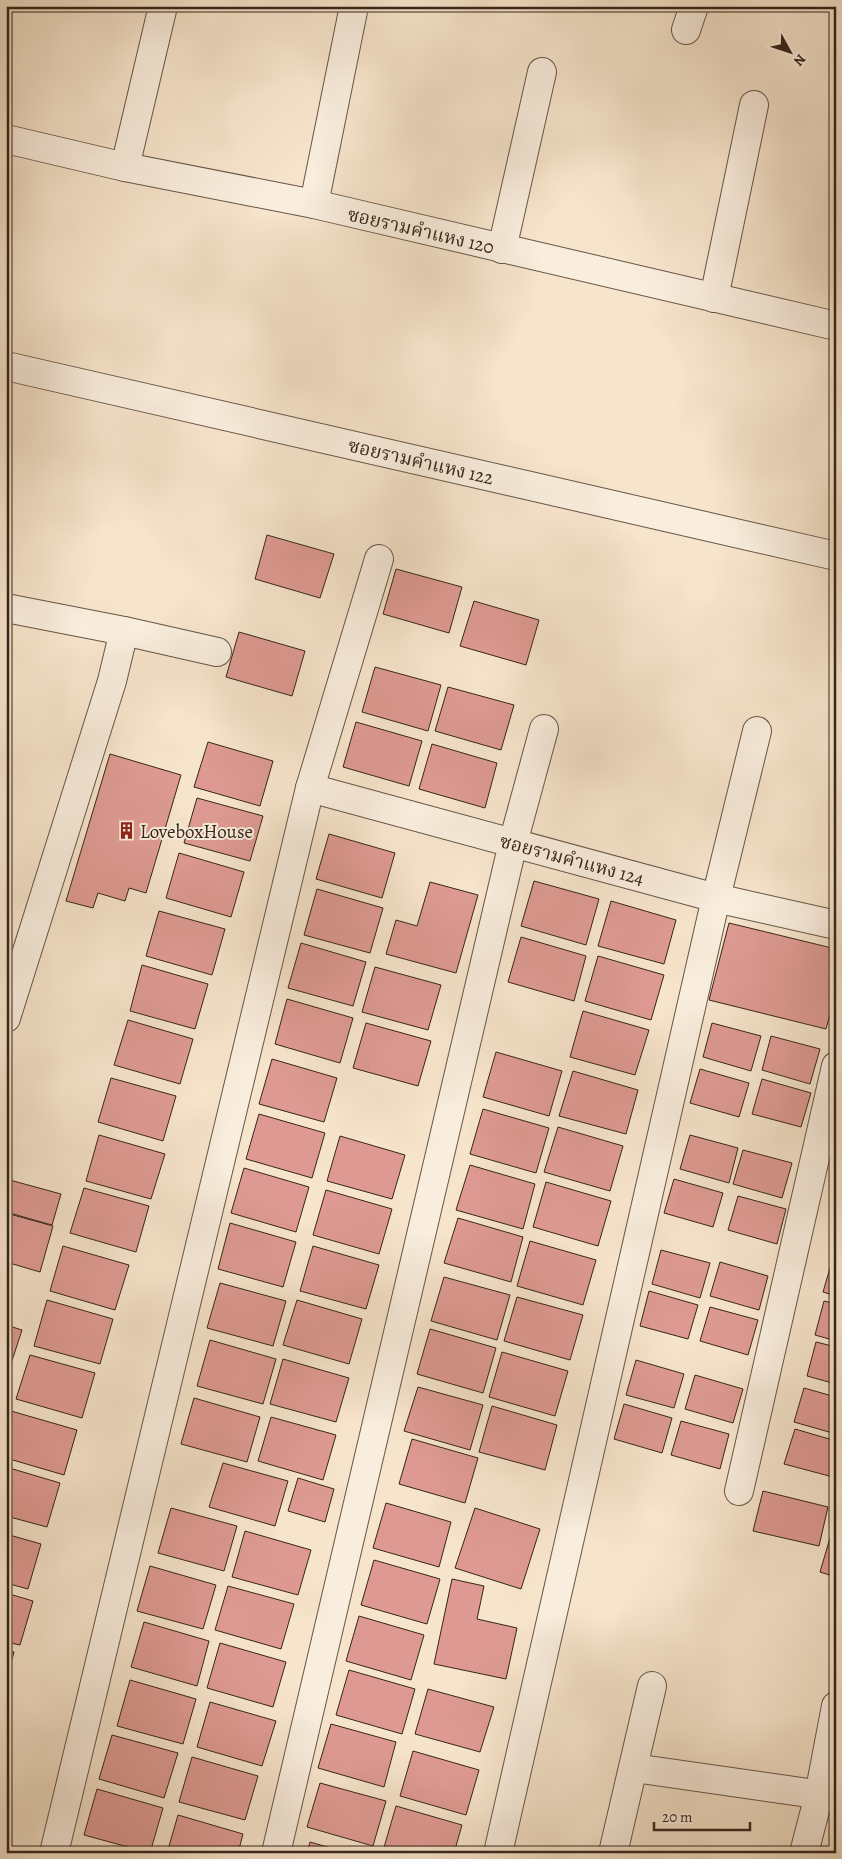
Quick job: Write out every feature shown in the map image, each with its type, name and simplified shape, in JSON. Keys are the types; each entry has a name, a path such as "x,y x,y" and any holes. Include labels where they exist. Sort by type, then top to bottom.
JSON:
{"street":[{"path":"125,167 163,6"},
{"path":"314,204 354,6"},
{"path":"502,249 542,72"},
{"path":"714,298 754,105"},
{"name":"ซอยรามคำแหง 120","path":"6,139 125,167 314,204 836,326"},
{"name":"ซอยรามคำแหง 122","path":"6,366 836,556"},
{"path":"54,1853 310,788 379,559"},
{"path":"6,608 124,631 217,652"},
{"path":"6,1018 112,681 124,631"},
{"path":"276,1853 512,843 544,729"},
{"path":"498,1853 716,898 757,731"},
{"name":"ซอยรามคำแหง 124","path":"310,788 716,898 836,925"},
{"path":"739,1491 836,1066"},
{"path":"613,1853 652,1686"},
{"path":"804,1853 828,1796 836,1706"},
{"path":"634,1768 828,1796"}],"building":[{"path":"267,535 334,554 320,598 255,579"},
{"path":"396,569 462,587 449,633 383,614"},
{"path":"474,601 539,620 526,665 460,646"},
{"path":"239,632 305,651 292,696 226,677"},
{"path":"375,667 441,685 428,731 362,712"},
{"path":"448,687 514,705 501,750 435,731"},
{"path":"356,722 422,741 409,786 343,767"},
{"path":"208,742 273,761 260,806 194,787"},
{"path":"432,744 497,763 485,808 419,789"},
{"name":"LoveboxHouse","path":"110,754 181,775 146,893 129,888 125,901 98,893 93,908 66,901"},
{"path":"197,798 263,816 250,861 184,843"},
{"path":"329,834 395,853 382,898 316,879"},
{"path":"179,853 244,872 231,917 166,898"},
{"path":"534,881 599,899 586,945 521,926"},
{"path":"430,882 478,895 456,973 386,954 396,920 417,926"},
{"path":"317,889 383,908 370,953 304,935"},
{"path":"611,901 676,920 664,964 598,946"},
{"path":"159,911 225,929 212,975 146,956"},
{"path":"729,923 836,949 836,993 826,1029 709,1000"},
{"path":"521,937 586,956 574,1001 508,982"},
{"path":"301,943 366,962 353,1006 288,988"},
{"path":"598,956 664,975 651,1020 585,1001"},
{"path":"142,965 208,984 195,1029 130,1011"},
{"path":"375,967 441,985 428,1030 362,1012"},
{"path":"287,999 353,1018 340,1063 275,1044"},
{"path":"583,1011 649,1030 635,1075 570,1057"},
{"path":"128,1020 193,1039 180,1084 114,1065"},
{"path":"366,1023 431,1041 418,1086 353,1068"},
{"path":"712,1023 761,1036 751,1071 703,1057"},
{"path":"771,1036 820,1049 810,1084 762,1070"},
{"path":"496,1052 562,1071 549,1116 483,1097"},
{"path":"272,1059 337,1078 324,1122 259,1104"},
{"path":"700,1069 749,1083 739,1117 690,1103"},
{"path":"573,1071 638,1090 626,1134 559,1116"},
{"path":"111,1078 176,1096 163,1141 98,1122"},
{"path":"762,1079 811,1093 801,1127 752,1114"},
{"path":"483,1109 549,1128 536,1173 470,1154"},
{"path":"259,1114 325,1133 312,1178 246,1159"},
{"path":"558,1127 623,1146 610,1191 544,1172"},
{"path":"99,1135 165,1154 151,1199 86,1181"},
{"path":"690,1135 738,1148 729,1183 680,1169"},
{"path":"340,1136 405,1155 392,1199 327,1181"},
{"path":"743,1150 792,1163 782,1198 733,1184"},
{"path":"470,1165 535,1184 523,1229 456,1210"},
{"path":"244,1168 309,1187 296,1232 231,1213"},
{"path":"6,1179 61,1194 52,1225 6,1212"},
{"path":"674,1179 723,1193 713,1227 664,1213"},
{"path":"546,1182 611,1201 598,1246 533,1227"},
{"path":"84,1188 149,1206 136,1252 70,1233"},
{"path":"326,1190 392,1209 379,1254 313,1235"},
{"path":"738,1196 786,1209 777,1244 728,1230"},
{"path":"6,1213 53,1226 40,1272 6,1262"},
{"path":"458,1218 523,1237 511,1282 444,1263"},
{"path":"230,1223 296,1242 283,1287 218,1269"},
{"path":"530,1241 596,1260 583,1305 517,1286"},
{"path":"63,1246 129,1265 115,1310 50,1291"},
{"path":"313,1246 379,1265 366,1309 300,1291"},
{"path":"661,1250 710,1263 700,1298 652,1284"},
{"path":"833,1258 836,1259 836,1296 823,1292"},
{"path":"720,1262 768,1276 759,1310 710,1296"},
{"path":"444,1277 510,1295 497,1340 431,1321"},
{"path":"220,1283 286,1301 273,1346 207,1328"},
{"path":"649,1291 698,1305 688,1339 640,1326"},
{"path":"517,1297 583,1315 570,1360 504,1341"},
{"path":"47,1300 113,1319 100,1364 34,1346"},
{"path":"297,1300 362,1319 349,1364 283,1345"},
{"path":"824,1301 836,1304 836,1341 815,1335"},
{"path":"710,1307 758,1320 748,1355 700,1341"},
{"path":"6,1325 22,1330 6,1379"},
{"path":"430,1329 496,1348 483,1393 417,1374"},
{"path":"210,1340 276,1359 263,1404 197,1386"},
{"path":"816,1342 836,1347 836,1384 807,1376"},
{"path":"502,1352 568,1371 555,1416 489,1397"},
{"path":"30,1355 95,1373 82,1418 16,1399"},
{"path":"283,1359 349,1378 336,1422 270,1404"},
{"path":"636,1360 684,1374 674,1408 626,1395"},
{"path":"695,1375 743,1389 733,1423 685,1409"},
{"path":"418,1387 483,1405 470,1450 404,1431"},
{"path":"804,1388 836,1397 836,1434 794,1422"},
{"path":"194,1398 260,1417 247,1462 181,1444"},
{"path":"624,1404 672,1418 662,1453 614,1439"},
{"path":"492,1406 557,1425 545,1470 479,1452"},
{"path":"11,1411 77,1430 64,1475 6,1458 6,1428"},
{"path":"271,1417 336,1435 323,1480 258,1461"},
{"path":"681,1421 729,1434 720,1469 671,1455"},
{"path":"795,1429 836,1441 836,1468 833,1477 784,1464"},
{"path":"412,1439 478,1458 465,1503 399,1484"},
{"path":"223,1463 288,1481 275,1526 209,1507"},
{"path":"6,1467 60,1483 47,1527 6,1516"},
{"path":"298,1478 334,1489 325,1522 288,1511"},
{"path":"763,1491 828,1507 819,1546 753,1531"},
{"path":"386,1503 451,1522 439,1567 373,1548"},
{"path":"171,1508 237,1526 224,1571 158,1553"},
{"path":"475,1508 540,1529 521,1589 455,1568"},
{"path":"245,1531 311,1550 298,1595 232,1577"},
{"path":"6,1534 41,1544 28,1589 6,1583"},
{"path":"830,1538 836,1539 836,1577 820,1572"},
{"path":"374,1560 440,1579 427,1624 361,1605"},
{"path":"150,1566 216,1585 203,1629 137,1611"},
{"path":"452,1579 484,1586 477,1619 517,1628 506,1679 434,1664"},
{"path":"228,1586 294,1604 281,1649 215,1630"},
{"path":"6,1593 33,1601 20,1645 6,1642"},
{"path":"359,1616 424,1635 411,1680 346,1661"},
{"path":"144,1622 209,1641 197,1686 131,1667"},
{"path":"220,1643 286,1662 273,1707 207,1688"},
{"path":"6,1650 14,1652 6,1681"},
{"path":"349,1670 415,1689 402,1734 336,1715"},
{"path":"130,1680 196,1699 183,1744 117,1726"},
{"path":"428,1689 494,1707 480,1752 415,1734"},
{"path":"210,1702 276,1721 262,1766 197,1747"},
{"path":"331,1724 396,1742 384,1787 318,1768"},
{"path":"112,1735 178,1753 164,1798 99,1779"},
{"path":"413,1751 479,1770 466,1815 400,1796"},
{"path":"192,1757 258,1776 245,1820 179,1802"},
{"path":"320,1783 386,1801 373,1846 307,1827"},
{"path":"97,1789 163,1808 150,1853 84,1835"},
{"path":"396,1806 462,1825 454,1853 390,1853 383,1851"},
{"path":"178,1815 243,1834 238,1853 167,1853"},
{"path":"310,1842 348,1853 307,1853"}],"place":[{"name":"LoveboxHouse","path":"126,831"}]}
